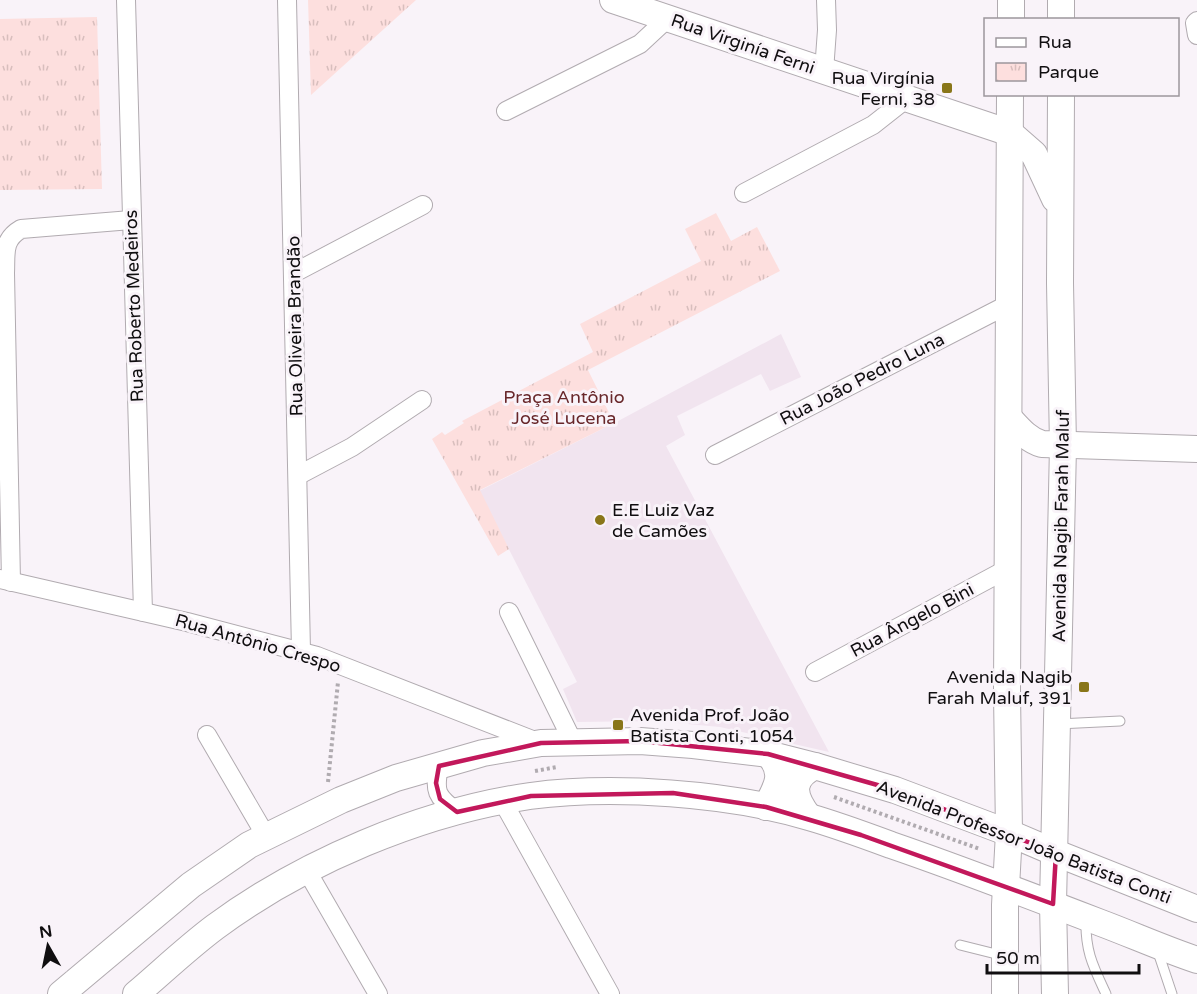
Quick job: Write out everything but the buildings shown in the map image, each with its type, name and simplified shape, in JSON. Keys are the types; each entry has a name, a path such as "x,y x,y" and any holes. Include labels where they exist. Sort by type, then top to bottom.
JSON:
{"main road":[{"name":"Rua Virginía Ferni","path":"613,0 1010,133"},
{"path":"1011,0 1011,18"},
{"path":"1061,0 1061,18"},
{"path":"1005,994 1009,833 1010,96"},
{"name":"Avenida Nagib Farah Maluf","path":"1055,994 1053,904 1056,853 1063,446 1061,96"},
{"path":"1010,133 1034,153 1060,211"},
{"path":"1009,418 1034,442 1063,446 1197,449"},
{"name":"Avenida Professor João Batista Conti","path":"61,994 191,885 266,836 326,807 396,778 483,753 542,743 640,741 768,754 895,790 1197,909"},
{"path":"766,807 778,780 775,761 768,754"},
{"path":"808,816 797,800 797,782 802,775 815,766"},
{"path":"136,994 215,927 307,871 381,838 457,812 531,796 600,792 673,793 766,807 808,816 1006,886 1197,960"}],"street":[{"name":"Rua Roberto Medeiros","path":"126,0 143,612"},
{"name":"Rua Oliveira Brandão","path":"287,0 301,651"},
{"path":"824,71 827,30 826,0"},
{"path":"506,111 640,44 668,18"},
{"path":"1197,21 1197,35"},
{"path":"744,193 873,126 906,99"},
{"path":"294,273 423,205"},
{"path":"5,580 5,273 7,243 11,234 21,229 131,220"},
{"name":"Rua João Pedro Luna","path":"715,454 1009,304"},
{"path":"299,475 352,447 422,400"},
{"name":"Rua Ângelo Bini","path":"815,672 1009,568"},
{"name":"Rua Antônio Crespo","path":"5,580 301,651 542,743"},
{"path":"509,612 573,742"},
{"path":"207,735 266,836"},
{"path":"439,766 436,783 440,799 457,812"},
{"path":"503,802 610,994"},
{"path":"307,871 378,994"}],"lane":[{"path":"1058,724 1120,721"},
{"path":"1086,917 1089,956 1106,994"},
{"path":"1155,944 1172,994"},
{"path":"960,945 1005,956"}],"path":[{"path":"326,807 340,665"},
{"path":"834,797 980,849"}],"highlighted area":[{"path":"640,741 768,754 895,790 1056,853 1053,904 861,835 766,807 673,793 531,796 457,812 440,799 436,783 439,766 541,743"}],"shaded area":[{"name":"E.E Luiz Vaz de Camões","path":"781,334 801,377 770,391 761,374 677,416 685,435 666,446 829,752 720,727 655,721 577,722 563,689 577,682 479,491 620,420"}],"green space":[{"path":"308,0 416,0 311,95"},
{"path":"97,17 102,189 0,190 0,19"},
{"name":"Praça Antônio José Lucena","path":"716,213 731,241 757,227 780,271 588,370 614,423 480,490 509,549 498,556 432,439 442,432 445,435 464,423 462,421 593,352 580,324 701,261 685,229"}],"place":[{"name":"Rua Virgínia Ferni, 38","path":"947,88"},
{"name":"E.E Luiz Vaz de Camões","path":"600,520"},
{"name":"Avenida Nagib Farah Maluf, 391","path":"1084,687"},
{"name":"Avenida Prof. João Batista Conti, 1054","path":"618,725"}]}
